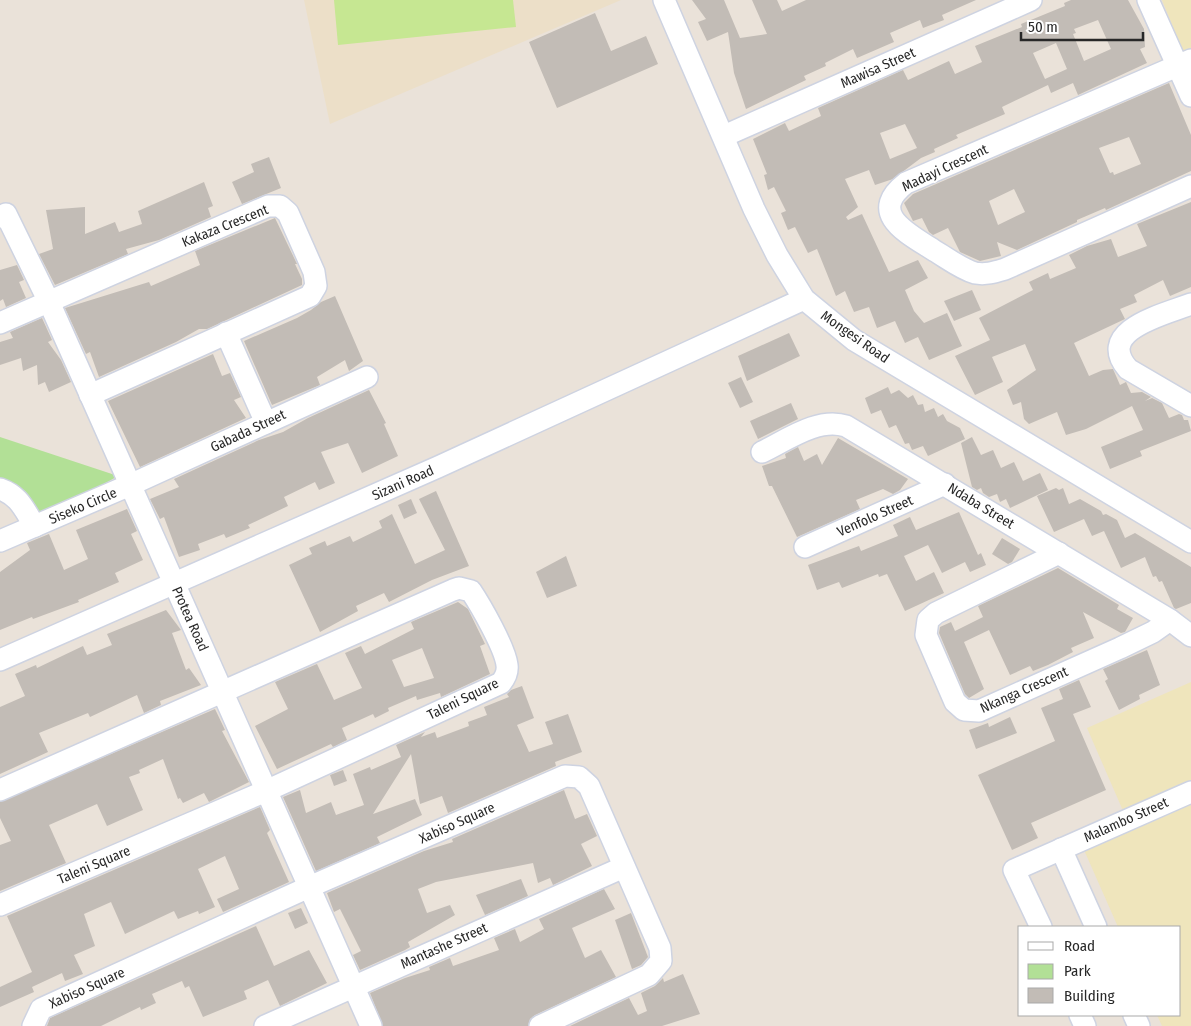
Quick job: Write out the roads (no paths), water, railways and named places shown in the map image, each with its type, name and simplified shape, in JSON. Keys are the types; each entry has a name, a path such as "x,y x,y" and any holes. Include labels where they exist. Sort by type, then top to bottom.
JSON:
{"street":[{"name":"Mongesi Road","path":"664,0 754,209 777,255 804,299 854,340 1191,542"},
{"name":"Mawisa Street","path":"724,136 1032,0"},
{"path":"1148,0 1184,63 1191,96"},
{"name":"Madayi Crescent","path":"1184,63 906,183 895,192 890,201 890,211 894,222 905,232 959,265 975,273 988,274 1005,269 1191,186"},
{"name":"Kakaza Crescent","path":"49,302 268,206 280,206 288,213 314,272 316,286 310,296 90,395"},
{"name":"Protea Road","path":"3,215 49,302 371,1026"},
{"name":"Sizani Road","path":"0,660 438,467 804,299"},
{"path":"0,324 49,302"},
{"path":"1191,304 1130,328 1120,342 1119,350 1121,360 1128,369 1191,406"},
{"path":"226,333 266,423"},
{"name":"Gabada Street","path":"130,485 366,377"},
{"name":"Ndaba Street","path":"762,452 820,425 837,423 846,426 946,484 1170,620 1191,636"},
{"name":"Venfolo Street","path":"804,547 946,484"},
{"name":"Siseko Circle","path":"0,542 130,485"},
{"name":"Siseko Circle","path":"0,489 13,494 20,501 35,526"},
{"name":"Nkanga Crescent","path":"1059,553 936,612 928,620 926,635 956,702 964,710 979,711 1120,648 1153,632 1170,620"},
{"name":"Taleni Square","path":"0,790 459,588 471,591 481,605 506,660 507,672 501,683 266,791 0,905"},
{"name":"Xabiso Square","path":"33,1026 41,1009 310,887 565,776 579,777 589,786 660,948 661,960 649,975 540,1026"},
{"name":"Malambo Street","path":"1041,926 1014,870 1191,792"},
{"path":"1061,849 1096,926"},
{"name":"Mantashe Street","path":"265,1026 624,868"}]}
